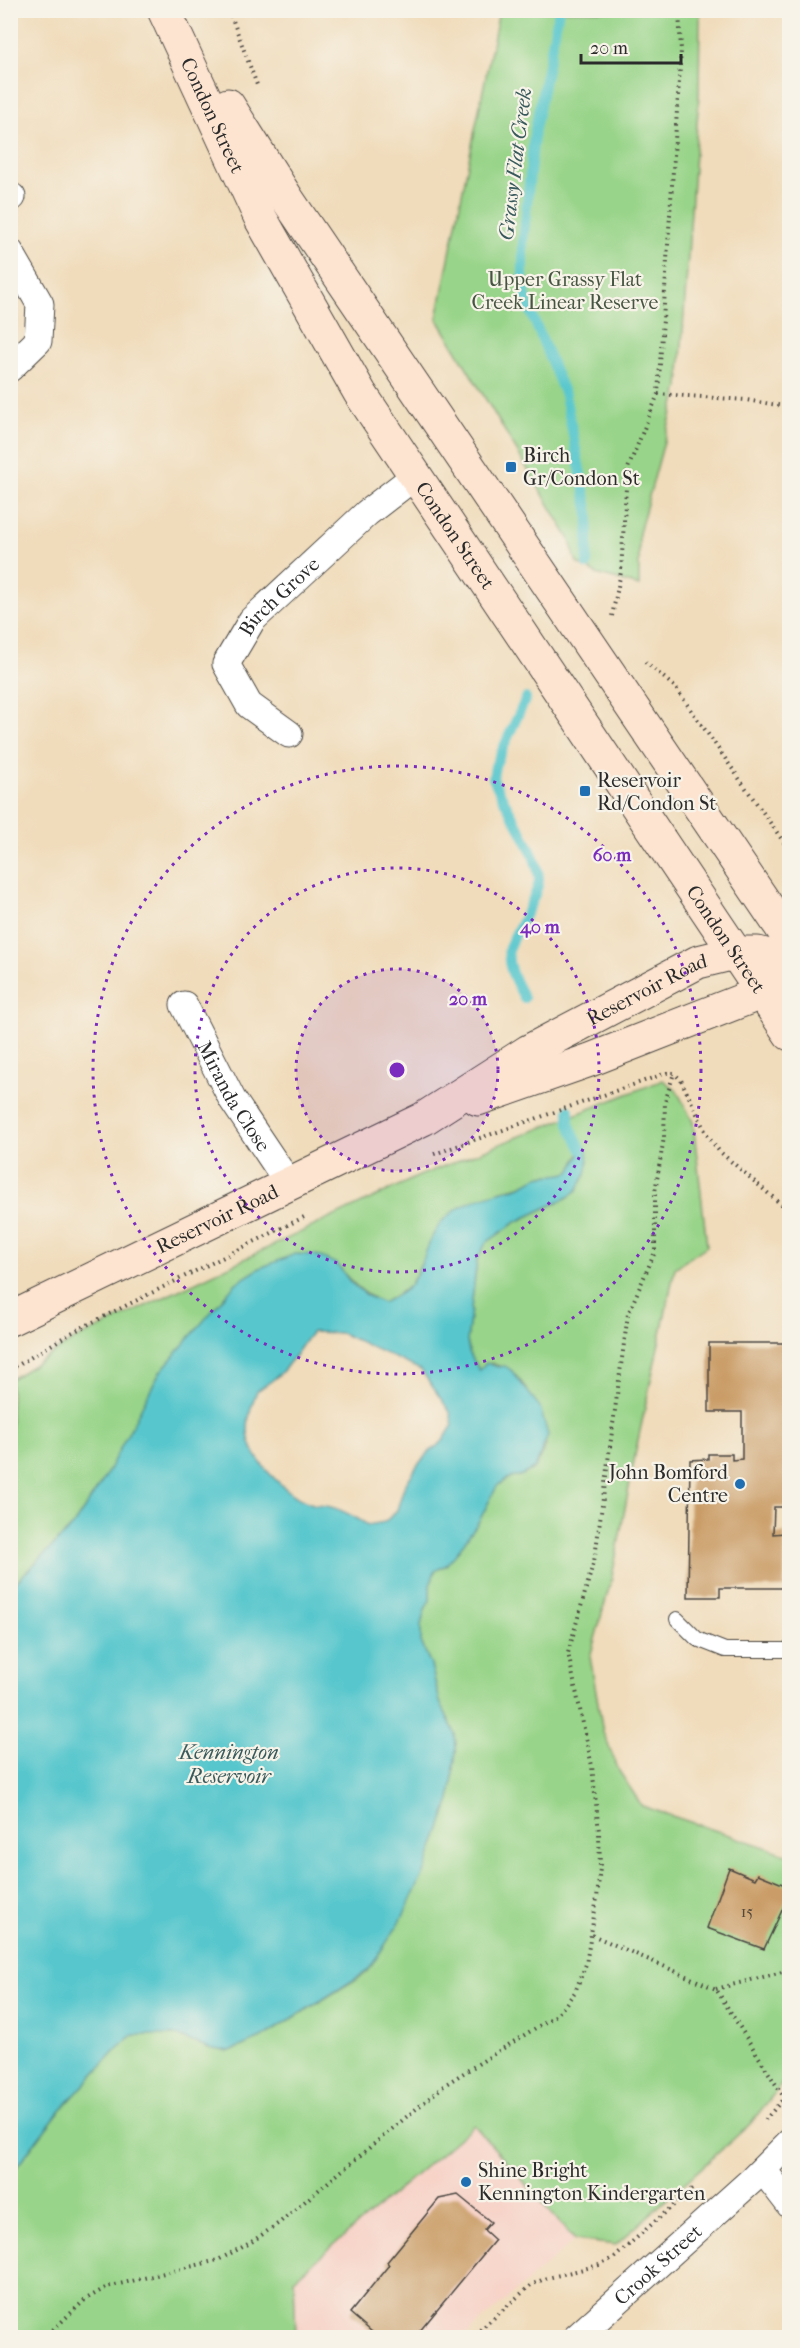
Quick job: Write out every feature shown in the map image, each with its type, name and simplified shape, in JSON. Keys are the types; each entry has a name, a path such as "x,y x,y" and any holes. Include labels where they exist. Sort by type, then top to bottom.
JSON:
{"main road":[{"name":"Condon Street","path":"166,10 261,219 360,393 735,953 775,987 789,1035"},
{"name":"Condon Street","path":"166,10 295,210 789,940"},
{"name":"Reservoir Road","path":"423,1119 529,1051 698,962 735,953 758,953 789,962"},
{"name":"Reservoir Road","path":"10,1319 423,1119 590,1060 775,987"}],"street":[{"path":"10,252 40,304 38,341 10,368"},
{"name":"Birch Grove","path":"289,734 249,705 226,664 252,620 368,513 415,476"},
{"name":"Miranda Close","path":"184,1005 232,1099 289,1184"},
{"name":"Crook Street","path":"576,2337 763,2170 789,2142"},
{"path":"763,2170 789,2205"}],"lane":[{"path":"677,1619 697,1640 725,1650 789,1650"}],"path":[{"path":"608,625 616,600 621,572 627,471 658,394 681,51 679,10"},
{"path":"658,394 746,400 789,407"},
{"path":"427,1156 667,1073 675,1073 681,1080 707,1135 719,1151 789,1212"},
{"path":"45,2337 86,2299 107,2287 218,2260 250,2243 279,2223 446,2084 558,2014 575,1992 586,1964 592,1935 600,1868 599,1832 592,1766 568,1653 595,1557 628,1314 655,1252 655,1192 664,1137 665,1102 675,1073"},
{"path":"10,1370 69,1334 311,1214"},
{"path":"592,1935 716,1989 789,2107"},
{"path":"716,1989 789,1970"},
{"path":"759,2126 785,2099 789,2091"},
{"path":"471,2337 531,2285 544,2279 599,2265 615,2257 701,2181"}],"shaded area":[{"name":"Shine Bright Kennington Kindergarten","path":"474,2125 575,2240 463,2337 296,2337 294,2279"}],"green space":[{"name":"Upper Grassy Flat Creek Linear Reserve","path":"499,11 700,11 699,94 679,387 639,533 639,586 597,574 577,563 569,538 437,318"},
{"path":"663,1080 677,1091 693,1122 707,1246 675,1268 637,1445 612,1577 590,1657 603,1732 619,1771 642,1806 789,1855 789,2075 750,2124 616,2245 575,2240 474,2125 294,2279 296,2337 11,2337 11,2174 58,2113 118,2048 133,2035 175,2035 212,2049 230,2051 261,2038 368,1972 425,1871 450,1800 456,1750 455,1733 440,1702 431,1665 421,1642 421,1625 430,1600 430,1585 435,1571 446,1565 479,1521 497,1486 507,1479 535,1468 546,1445 526,1388 511,1370 491,1363 479,1370 469,1352 467,1341 477,1260 486,1243 516,1222 568,1197 577,1190 586,1174 578,1156 570,1172 560,1176 545,1175 520,1186 499,1191 421,1264 409,1287 383,1303 357,1286 337,1264 104,1479 73,1526 11,1587 11,1379 72,1341 419,1176"}],"water":[{"name":"Kennington Reservoir","path":"582,1150 587,1150 586,1174 577,1190 568,1197 516,1222 486,1243 477,1260 467,1341 469,1352 479,1370 486,1363 498,1367 505,1366 511,1370 540,1407 548,1435 535,1468 507,1479 497,1486 479,1521 456,1554 446,1565 435,1571 430,1585 430,1600 421,1625 421,1642 431,1665 440,1702 455,1733 456,1750 450,1800 425,1871 400,1922 368,1971 261,2038 230,2051 212,2049 175,2035 133,2035 118,2048 58,2113 11,2174 11,1587 73,1526 104,1479 160,1372 236,1283 260,1268 295,1254 316,1255 337,1264 351,1283 368,1296 383,1303 410,1285 435,1232 440,1224 455,1211 471,1201 518,1187 540,1177 570,1172","holes":["312,1332 341,1333 421,1370 450,1412 453,1425 442,1442 417,1466 404,1487 397,1510 385,1522 368,1525 341,1510 313,1504 295,1496 262,1465 251,1446 249,1415 257,1391 282,1371"]}],"building":[{"name":"John Bomford Centre","path":"709,1343 790,1343 790,1507 774,1507 773,1534 785,1533 784,1588 720,1588 720,1597 688,1597 690,1460 708,1459 708,1454 732,1454 732,1460 742,1459 742,1412 709,1412"},
{"path":"729,1868 755,1879 758,1874 790,1887 790,1893 764,1949 707,1928"},
{"path":"458,2195 491,2222 484,2230 495,2240 414,2338 379,2338 350,2313 389,2265 387,2262 439,2199"}],"waterway":[{"name":"Grassy Flat Creek","path":"559,10 534,134 523,243 523,280 527,303 565,395 589,514 587,565"},
{"name":"Grassy Flat Creek","path":"524,998 510,967 508,954 539,879 533,855 493,778 495,766 526,698"},
{"name":"Grassy Flat Creek","path":"569,1110 569,1124 582,1150"}],"place":[{"name":"Birch Gr/Condon St","path":"511,467"},
{"name":"Reservoir Rd/Condon St","path":"585,791"},
{"name":"John Bomford Centre","path":"740,1484"},
{"name":"Shine Bright Kennington Kindergarten","path":"466,2182"}]}
